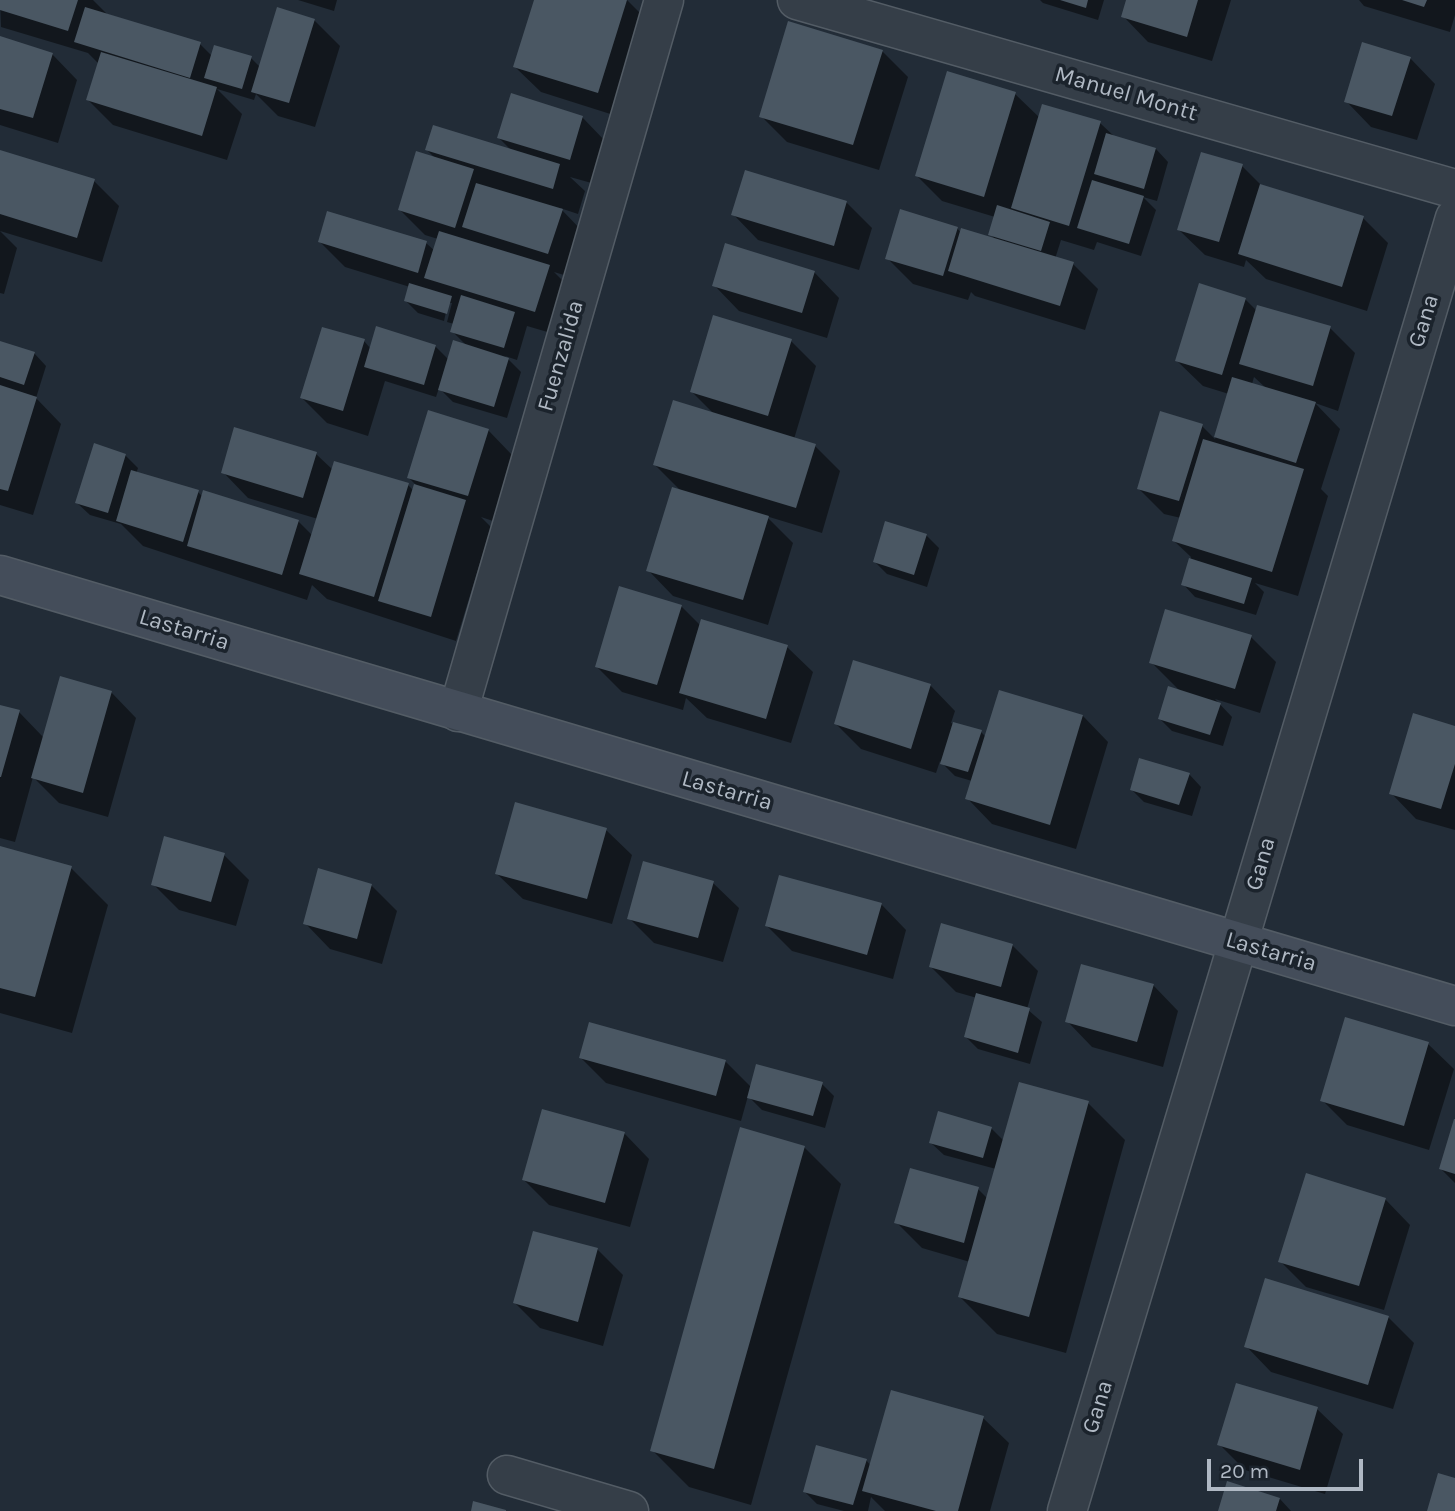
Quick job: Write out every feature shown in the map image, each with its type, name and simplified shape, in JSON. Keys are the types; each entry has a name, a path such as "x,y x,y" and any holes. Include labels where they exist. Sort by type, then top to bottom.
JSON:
{"main road":[{"name":"Lastarria","path":"0,575 1455,1006"}],"street":[{"name":"Fuenzalida","path":"458,712 664,0"},
{"name":"Manuel Montt","path":"797,0 1455,189"},
{"name":"Gana","path":"1067,1511 1455,218"},
{"path":"507,1475 629,1511"}],"building":[{"path":"0,0 78,0 68,31 0,10"},
{"path":"534,0 627,0 598,93 513,67"},
{"path":"1060,0 1088,0 1086,8"},
{"path":"1126,0 1198,0 1187,37 1121,17"},
{"path":"1402,0 1427,0 1424,7"},
{"path":"85,7 201,42 190,78 74,42"},
{"path":"277,7 315,19 289,103 251,92"},
{"path":"788,21 883,50 853,145 759,117"},
{"path":"0,36 53,53 33,118 0,109"},
{"path":"1362,42 1411,57 1392,116 1344,102"},
{"path":"214,45 252,56 242,89 204,78"},
{"path":"101,52 217,87 202,136 86,100"},
{"path":"947,71 1016,92 984,197 915,176"},
{"path":"511,93 583,116 570,160 497,138"},
{"path":"1042,104 1101,121 1069,226 1011,208"},
{"path":"433,125 560,164 553,189 425,150"},
{"path":"1106,133 1156,148 1144,189 1094,174"},
{"path":"0,150 95,179 77,238 0,214"},
{"path":"416,151 474,169 455,228 398,210"},
{"path":"1201,152 1243,164 1219,242 1177,230"},
{"path":"745,170 847,201 834,246 731,215"},
{"path":"1092,180 1144,196 1129,244 1077,228"},
{"path":"476,183 563,209 548,254 462,227"},
{"path":"1260,184 1364,216 1342,287 1238,254"},
{"path":"997,205 1050,222 1041,251 988,235"},
{"path":"900,209 958,227 943,276 885,259"},
{"path":"327,211 427,241 418,273 318,242"},
{"path":"961,228 1074,262 1060,306 948,271"},
{"path":"439,231 550,265 535,312 424,278"},
{"path":"725,243 815,271 802,313 712,286"},
{"path":"409,283 452,296 447,314 404,301"},
{"path":"1199,283 1246,298 1222,375 1175,361"},
{"path":"461,295 515,312 504,348 450,332"},
{"path":"1257,305 1331,326 1313,386 1239,364"},
{"path":"713,315 792,339 768,416 690,392"},
{"path":"376,326 436,345 424,385 364,367"},
{"path":"322,327 365,339 343,411 300,398"},
{"path":"453,340 509,358 494,407 438,390"},
{"path":"0,341 35,352 24,385 0,377"},
{"path":"1232,377 1316,402 1296,463 1214,437"},
{"path":"0,385 37,397 8,491 0,489"},
{"path":"673,400 816,444 796,508 653,465"},
{"path":"428,410 489,429 468,496 407,478"},
{"path":"1160,411 1203,424 1179,501 1137,489"},
{"path":"234,427 317,452 303,498 221,473"},
{"path":"1203,439 1304,469 1272,572 1172,541"},
{"path":"94,443 126,454 108,513 75,503"},
{"path":"334,461 409,483 374,597 299,574"},
{"path":"131,470 199,490 183,542 116,521"},
{"path":"414,484 466,500 431,617 378,601"},
{"path":"672,487 769,516 743,600 646,571"},
{"path":"203,490 299,520 282,575 187,546"},
{"path":"885,521 927,534 914,575 873,562"},
{"path":"1189,558 1252,578 1244,604 1181,585"},
{"path":"619,586 682,605 657,685 595,667"},
{"path":"1165,609 1252,635 1235,689 1149,663"},
{"path":"701,619 788,645 766,719 679,693"},
{"path":"853,660 931,684 911,749 834,724"},
{"path":"60,676 112,691 83,793 31,778"},
{"path":"1168,686 1221,703 1210,735 1158,719"},
{"path":"999,690 1083,715 1050,825 965,799"},
{"path":"0,705 20,710 1,777 0,777"},
{"path":"1413,713 1455,726 1455,764 1441,809 1389,794"},
{"path":"953,722 982,730 968,772 940,764"},
{"path":"1139,758 1190,773 1179,805 1130,790"},
{"path":"515,802 607,828 587,899 495,874"},
{"path":"164,836 225,853 211,902 151,885"},
{"path":"0,846 72,866 35,997 0,988"},
{"path":"643,861 714,881 698,938 627,919"},
{"path":"318,868 372,884 357,939 303,924"},
{"path":"779,875 882,903 867,955 765,926"},
{"path":"941,923 1013,944 1001,987 929,967"},
{"path":"1081,964 1154,984 1137,1042 1065,1022"},
{"path":"976,993 1030,1008 1018,1053 964,1037"},
{"path":"1345,1017 1429,1042 1404,1126 1320,1101"},
{"path":"589,1022 726,1060 716,1096 579,1058"},
{"path":"756,1064 823,1082 813,1116 747,1098"},
{"path":"1019,1082 1089,1101 1029,1317 958,1297"},
{"path":"542,1109 625,1132 605,1203 522,1180"},
{"path":"938,1111 992,1127 983,1158 929,1143"},
{"path":"1455,1119 1455,1174 1439,1169"},
{"path":"740,1127 805,1146 714,1469 650,1451"},
{"path":"910,1168 979,1187 964,1243 894,1223"},
{"path":"1306,1173 1386,1198 1359,1286 1278,1262"},
{"path":"533,1231 598,1248 578,1322 513,1303"},
{"path":"1265,1278 1389,1316 1368,1385 1244,1347"},
{"path":"1236,1383 1318,1407 1300,1470 1217,1445"},
{"path":"891,1390 984,1416 958,1511 936,1511 862,1491"},
{"path":"816,1445 867,1459 853,1505 803,1492"},
{"path":"1438,1473 1455,1478 1455,1511 1427,1511"},
{"path":"1227,1481 1280,1498 1276,1511 1218,1511"},
{"path":"473,1501 506,1510 506,1511 471,1511"}]}
